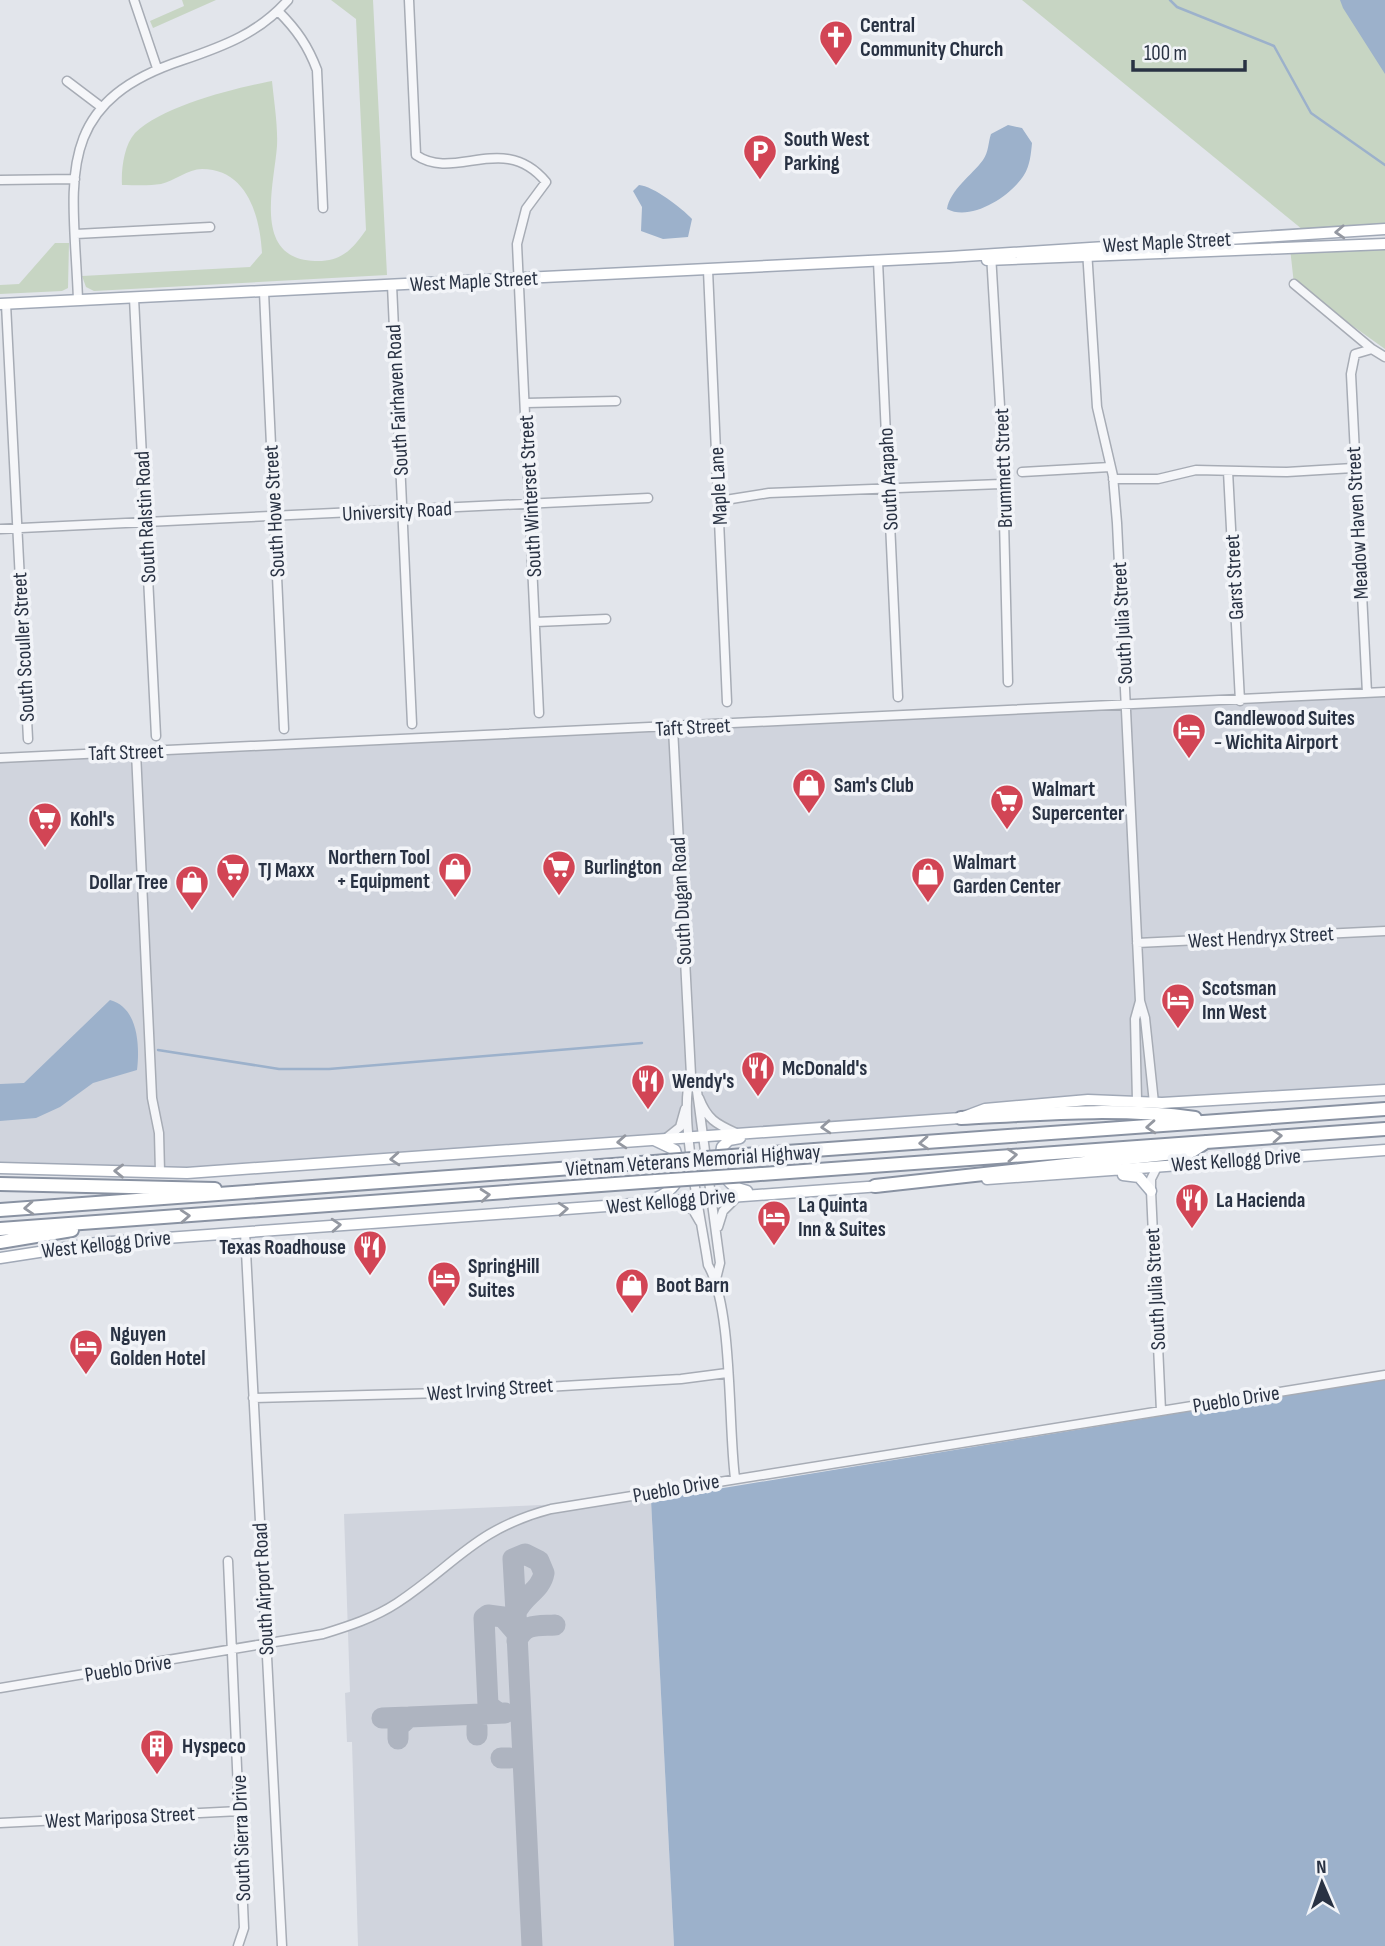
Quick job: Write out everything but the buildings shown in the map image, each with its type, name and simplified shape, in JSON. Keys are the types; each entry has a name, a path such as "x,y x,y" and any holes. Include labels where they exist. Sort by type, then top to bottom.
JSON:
{"highway":[{"name":"Vietnam Veterans Memorial Highway","path":"0,1210 1385,1109"},
{"path":"961,1118 1069,1112 1138,1113 1219,1122"},
{"name":"Vietnam Veterans Memorial Highway","path":"0,1228 1385,1129"},
{"path":"875,1186 1192,1151 1209,1141"},
{"path":"0,1184 292,1190"},
{"path":"0,1242 117,1220"}],"main road":[{"name":"West Maple Street","path":"1087,252 1385,229"},
{"name":"West Maple Street","path":"3,304 948,257 1385,244"},
{"path":"0,1168 160,1172 262,1168 961,1118 985,1109 1014,1106 1137,1100 1154,1103 1385,1090"},
{"path":"759,1194 731,1184 721,1170 720,1159 726,1143 764,1132"},
{"path":"647,1202 675,1186 681,1169 675,1150 653,1140"},
{"name":"West Kellogg Drive","path":"0,1258 97,1242 739,1195 1095,1173 1156,1168 1167,1164 1385,1150"},
{"path":"1095,1173 1134,1175 1143,1180 1151,1191"}],"street":[{"path":"134,0 158,68"},
{"path":"78,300 75,179 79,151 86,130 100,106 122,87 158,68 249,35 288,0"},
{"name":"South Winterset Street","path":"408,0 416,155 427,163 503,158 522,161 545,182 526,209 517,244 539,713"},
{"path":"278,11 297,30 310,50 317,71 323,208"},
{"path":"67,81 100,106"},
{"path":"0,180 75,179"},
{"path":"76,234 210,227"},
{"name":"South Julia Street","path":"1087,252 1097,407 1113,479 1140,1001 1145,1018 1154,1103"},
{"name":"Brummett Street","path":"991,257 996,301 1008,682"},
{"name":"South Arapaho","path":"878,261 898,697"},
{"name":"Maple Lane","path":"708,270 727,702"},
{"path":"1294,284 1385,357"},
{"name":"South Fairhaven Road","path":"392,285 412,724"},
{"name":"South Howe Street","path":"264,292 284,729"},
{"name":"South Ralstin Road","path":"134,298 156,736"},
{"name":"South Scouller Street","path":"3,304 18,529 27,739"},
{"name":"Meadow Haven Street","path":"1367,693 1353,468 1351,374 1355,354 1372,348"},
{"path":"526,403 615,401"},
{"path":"1022,471 1110,467"},
{"path":"1113,479 1157,479 1182,471 1353,468"},
{"name":"Garst Street","path":"1228,471 1240,701"},
{"path":"719,501 769,493 1001,484"},
{"name":"University Road","path":"0,530 648,498"},
{"path":"536,622 606,619"},
{"name":"Taft Street","path":"0,758 1385,692"},
{"name":"South Dugan Road","path":"673,728 691,1075 687,1099 708,1265 716,1279"},
{"path":"136,752 152,1098 159,1133 160,1172"},
{"name":"West Hendryx Street","path":"1137,943 1385,931"},
{"name":"South Julia Street","path":"1137,1100 1135,1019 1140,1001"},
{"name":"South Dugan Road","path":"691,1075 697,1091 720,1263 716,1279 735,1478"},
{"path":"697,1091 705,1114 714,1124 738,1134"},
{"path":"665,1139 680,1127 687,1099"},
{"name":"South Julia Street","path":"1156,1168 1151,1179 1151,1191 1161,1411"},
{"path":"716,1240 723,1211 739,1195"},
{"path":"671,1200 693,1210 704,1230"},
{"name":"South Airport Road","path":"245,1232 282,1946"},
{"name":"West Irving Street","path":"253,1398 443,1393 682,1379 727,1373"},
{"name":"Pueblo Drive","path":"0,1688 323,1634 360,1623 398,1602 476,1540 513,1520 551,1509 1385,1375"},
{"name":"South Sierra Drive","path":"228,1561 244,1928 238,1946"},
{"name":"West Mariposa Street","path":"0,1823 240,1811"}],"shaded area":[{"path":"1385,696 1385,1087 1276,1097 1123,1099 961,1118 187,1173 0,1168 0,756"},
{"path":"651,1500 674,1946 358,1946 352,1742 347,1742 345,1693 350,1692 344,1514"}],"green space":[{"path":"182,0 216,0 153,28 150,21 184,6"},
{"path":"331,0 373,0 387,275 94,291 86,287 82,276 250,267 262,253 258,224 248,197 230,177 217,171 202,169 161,184 122,185 123,165 131,138 147,123 180,107 220,93 272,81 277,138 271,199 274,234 282,248 295,257 315,261 339,257 356,243 366,230 356,19"},
{"path":"1022,0 1385,0 1385,230 1308,234"},
{"path":"55,243 69,243 68,288 62,291 0,294 0,285 19,284"},
{"path":"1385,244 1385,349 1294,284 1290,248"}],"water":[{"path":"1340,0 1385,0 1385,74 1343,8"},
{"path":"1008,125 1022,128 1032,143 1029,164 1024,175 1010,191 990,205 967,212 947,209 952,195 983,160 991,134"},
{"path":"639,185 659,193 692,219 688,237 663,239 641,231 642,207 633,191"},
{"path":"110,1000 119,1004 132,1019 137,1039 137,1070 93,1083 60,1107 36,1118 0,1121 0,1084 24,1083"},
{"path":"1385,1379 1385,1946 674,1946 651,1500"}],"waterway":[{"path":"1170,0 1177,7 1274,46 1311,113 1385,165"},
{"path":"158,1050 279,1069 329,1069 642,1043"}],"taxiway":[{"path":"516,1613 513,1559 525,1554 539,1561 544,1573 539,1584 522,1602 516,1613 532,1946"},
{"path":"497,1712 488,1705 484,1618 488,1615 503,1617 516,1632"},
{"path":"517,1641 528,1628 555,1625"},
{"path":"409,1717 505,1713"},
{"path":"382,1718 409,1717 398,1727 398,1739"},
{"path":"477,1727 477,1735"},
{"path":"501,1758 510,1758"}],"place":[{"name":"Central Community Church","path":"836,67"},
{"name":"South West Parking","path":"760,181"},
{"name":"Candlewood Suites - Wichita Airport","path":"1189,760"},
{"name":"Sam's Club","path":"809,815"},
{"name":"Walmart Supercenter","path":"1007,831"},
{"name":"Kohl's","path":"45,849"},
{"name":"Burlington","path":"559,897"},
{"name":"Northern Tool + Equipment","path":"455,899"},
{"name":"TJ Maxx","path":"233,900"},
{"name":"Walmart Garden Center","path":"928,904"},
{"name":"Dollar Tree","path":"192,912"},
{"name":"Scotsman Inn West","path":"1178,1030"},
{"name":"McDonald's","path":"758,1098"},
{"name":"Wendy's","path":"648,1111"},
{"name":"La Hacienda","path":"1192,1230"},
{"name":"La Quinta Inn & Suites","path":"774,1247"},
{"name":"Texas Roadhouse","path":"370,1277"},
{"name":"SpringHill Suites","path":"444,1308"},
{"name":"Boot Barn","path":"632,1315"},
{"name":"Nguyen Golden Hotel","path":"86,1376"},
{"name":"Hyspeco","path":"157,1776"}]}
